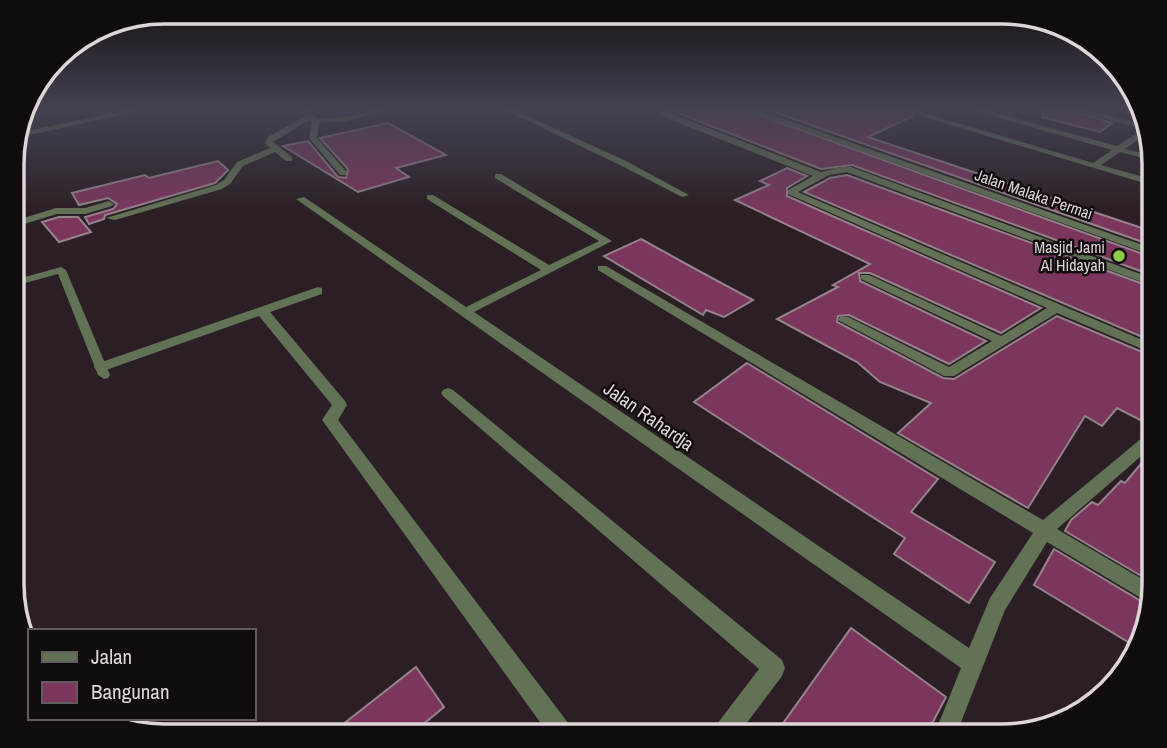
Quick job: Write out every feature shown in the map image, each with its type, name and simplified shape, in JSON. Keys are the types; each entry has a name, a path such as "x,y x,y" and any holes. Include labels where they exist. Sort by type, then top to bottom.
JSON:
{"street":[{"path":"269,143 289,159"},
{"path":"317,143 343,173"},
{"path":"737,143 821,176"},
{"name":"Jalan Malaka Permai","path":"844,143 1142,249"},
{"path":"1016,143 1142,180"},
{"path":"1096,143 1142,156"},
{"path":"1094,166 1126,143"},
{"path":"111,218 219,187 228,182 240,164 275,149"},
{"path":"1142,279 851,170 840,169 791,192 1142,345"},
{"path":"465,312 607,241 498,176"},
{"path":"430,197 549,270"},
{"name":"Jalan Rahardja","path":"302,199 974,664"},
{"path":"24,221 55,211 85,211 109,204"},
{"path":"603,268 1142,589"},
{"path":"864,277 1002,341"},
{"path":"102,371 318,291"},
{"path":"844,320 934,368 949,373 1056,308"},
{"path":"262,311 340,405 330,420 555,724"},
{"path":"448,393 774,668 732,723"},
{"path":"950,723 997,605 1045,529 1142,447"}],"lane":[{"path":"580,143 685,195"},
{"path":"24,280 61,270 102,371"}],"building":[{"path":"310,143 338,177 346,178 348,169 324,143 424,143 446,155 396,168 409,177 358,192 283,146"},
{"path":"754,143 836,143 1142,254 1142,272 852,165 821,169"},
{"path":"861,143 886,143 1142,228 1142,242"},
{"path":"218,161 228,170 215,183 105,215 104,219 89,224 85,217 113,209 117,204 108,198 79,205 72,193 145,175 149,178"},
{"path":"787,168 807,176 787,188 787,196 1041,308 1001,333 870,273 859,273 860,281 986,341 949,364 849,315 838,316 837,322 943,378 954,379 1057,316 1142,352 1142,421 1117,408 1102,426 1085,416 1028,508 898,433 931,403 880,382 857,362 777,319 838,287 833,285 870,264 735,200 769,185 760,181"},
{"path":"847,175 1142,284 1142,337 804,192 830,178"},
{"path":"59,217 78,217 91,232 59,242 42,222"},
{"path":"641,239 753,300 724,317 706,310 703,315 604,256"},
{"path":"747,363 938,479 911,512 995,562 969,603 894,554 905,538 694,402"},
{"path":"1142,462 1142,576 1065,531 1071,520 1092,502 1098,505 1121,481 1125,483"},
{"path":"1054,549 1141,601 1129,643 1034,585"},
{"path":"851,628 946,697 932,723 783,723"},
{"path":"416,667 444,707 424,724 344,724"}],"place":[{"name":"Masjid Jami Al Hidayah","path":"1119,256"}]}
